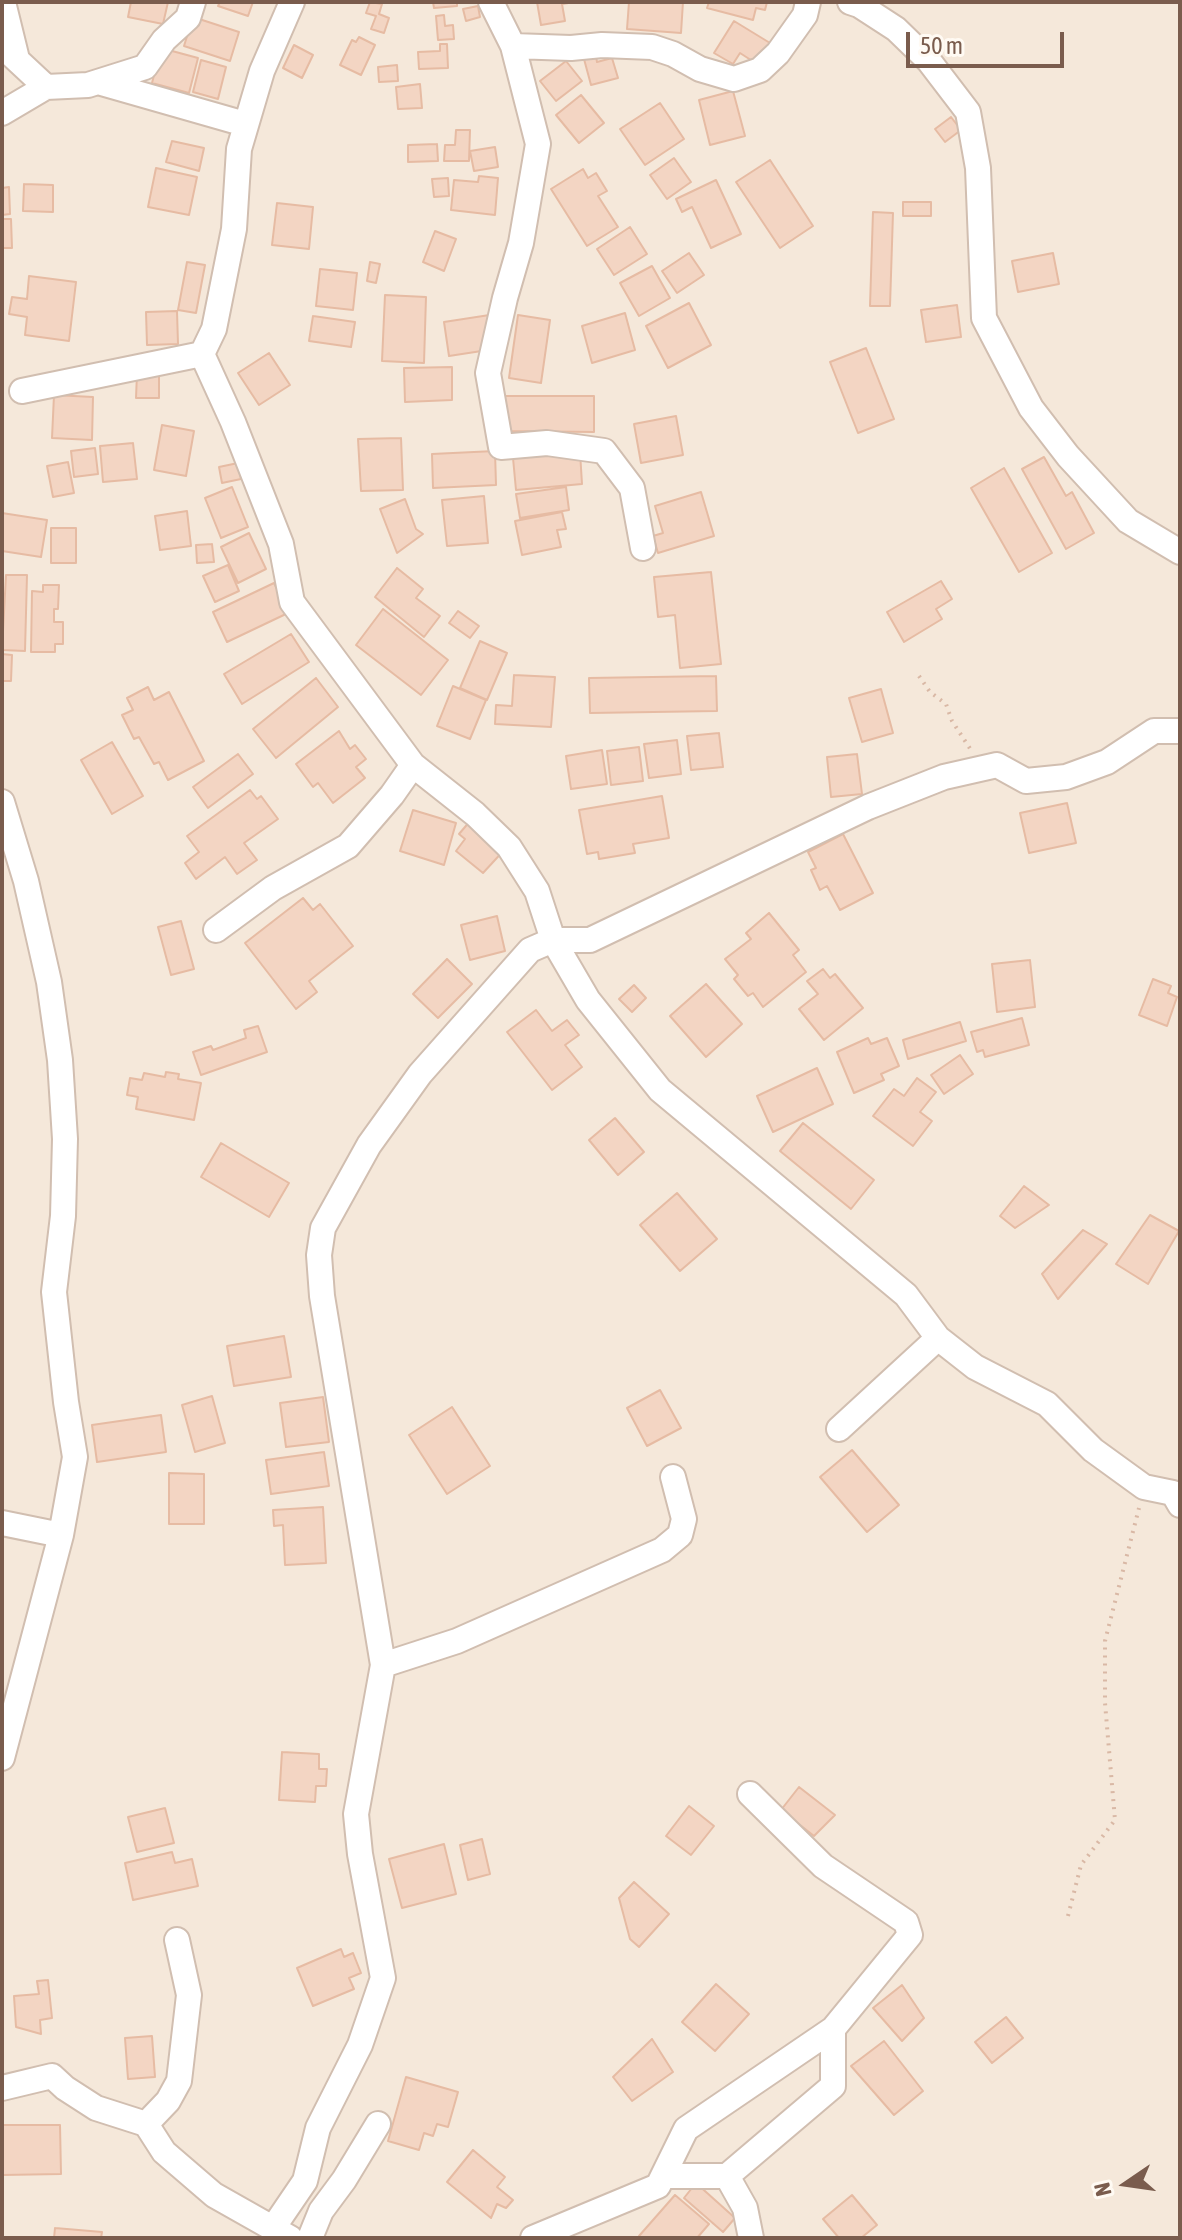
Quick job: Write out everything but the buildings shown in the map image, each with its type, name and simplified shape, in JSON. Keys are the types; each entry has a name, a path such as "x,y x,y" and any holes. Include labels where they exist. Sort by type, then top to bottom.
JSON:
{"street":[{"path":"3,2 10,53 46,87"},
{"path":"2,113 46,87 88,85 145,67 164,40 188,18 193,2"},
{"path":"202,354 214,329 234,229 239,149 245,124 262,71 292,2"},
{"path":"491,2 513,46 538,144 521,243 488,373 501,447 547,443 604,451 632,488 643,548"},
{"path":"513,46 652,47 700,69 734,79 760,70 778,53 805,15 808,2"},
{"path":"850,2 896,29 929,61 968,112 978,168 984,318 1031,408 1068,456 1128,521 1180,552"},
{"path":"98,82 245,124"},
{"path":"22,391 202,354"},
{"path":"202,354 233,422 281,544 292,602 413,765 475,814 509,847 537,891 553,940 588,1000 660,1090 906,1295 938,1338 975,1367 1047,1404 1093,1450 1144,1487 1173,1493 1180,1505"},
{"path":"2,2088 52,2076 96,2108 146,2124 164,2152 214,2195 282,2233 305,2181 318,2128 360,2045 383,1978 360,1854 356,1814 383,1665 322,1296 319,1255 323,1228 369,1145 420,1074 530,950 553,940 590,940 868,807 944,777 997,765 1026,781 1066,777 1107,762 1154,731 1180,731"},
{"path":"216,930 273,888 348,846 413,765"},
{"path":"2,802 26,881 49,982 60,1060 65,1139 63,1216 54,1292 75,1457 61,1535 2,1758"},
{"path":"839,1429 938,1338"},
{"path":"383,1665 457,1641 662,1550 680,1535 684,1519 673,1477"},
{"path":"2,1523 61,1535"},
{"path":"533,2238 658,2186 686,2129 833,2029 910,1935 906,1922 823,1866 750,1794"},
{"path":"146,2124 168,2101 179,2081 189,1995 177,1940"},
{"path":"664,2176 727,2176 833,2086 833,2029"},
{"path":"310,2238 321,2211 378,2124"},
{"path":"727,2176 745,2208 751,2238"}],"path":[{"path":"919,676 930,692 946,704 952,721 976,756 997,765"},
{"path":"1068,1916 1081,1865 1115,1820 1105,1703 1105,1641 1144,1487"}],"shaded area":[{"path":"2,2 1180,2 1180,2238 2,2238"}]}
